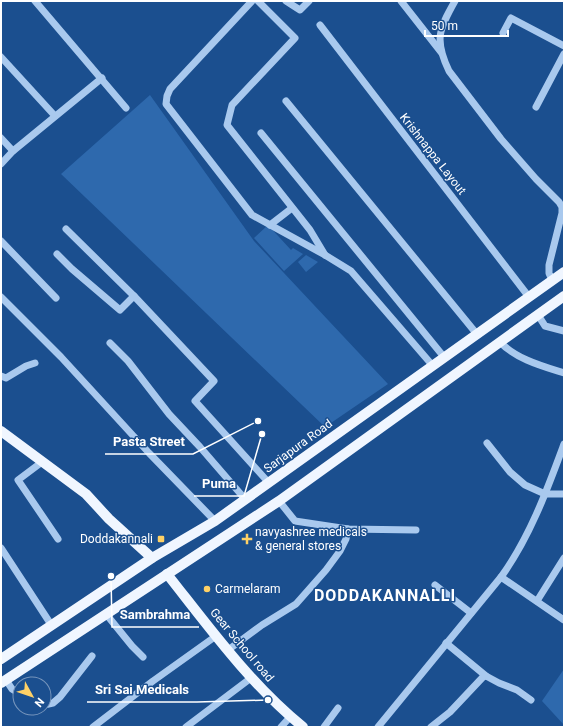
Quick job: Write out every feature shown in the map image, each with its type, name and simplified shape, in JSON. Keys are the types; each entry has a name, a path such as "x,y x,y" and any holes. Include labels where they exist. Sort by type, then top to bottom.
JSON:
{"main road":[{"name":"Sarjapura Road","path":"1,660 152,558 215,521 433,366 476,333 564,272"},
{"path":"3,682 279,501 564,296"},
{"path":"1,431 86,494 110,519 152,558"},
{"name":"Gear School road","path":"167,574 251,678 290,717 303,727"}],"street":[{"path":"35,1 126,108"},
{"path":"252,1 170,89 166,104 252,215 325,255 354,274 433,366"},
{"path":"258,1 295,38 232,105 227,125 310,230 325,255"},
{"path":"286,1 300,10 309,1"},
{"path":"401,1 442,54"},
{"path":"455,1 443,23 440,32 442,54 449,72 501,139 562,207 562,214 549,265 549,273 552,280"},
{"path":"503,34 512,18 564,46"},
{"name":"Krishnappa Layout","path":"320,25 529,297"},
{"path":"536,107 564,54"},
{"path":"1,57 55,116"},
{"path":"1,164 13,151 102,78"},
{"path":"286,101 476,333"},
{"path":"261,133 444,357"},
{"path":"1,138 13,151"},
{"path":"270,225 292,208"},
{"path":"66,229 134,296 214,381 195,401 269,483"},
{"path":"1,241 56,298"},
{"path":"57,254 72,269 120,310 134,296"},
{"path":"1,297 61,356 149,453 215,521"},
{"path":"538,315 546,326 564,331"},
{"path":"500,342 508,351 564,373"},
{"path":"110,343 128,361 169,414 245,499"},
{"path":"1,376 6,378 26,366 35,363"},
{"path":"487,443 510,472 525,485 545,494 564,494"},
{"path":"378,727 515,559 545,494 564,444"},
{"path":"42,462 18,480 58,539"},
{"path":"279,501 295,520 348,530 416,530"},
{"path":"228,650 262,625 296,604 326,570 340,551 346,539 348,530"},
{"path":"1,548 52,626"},
{"path":"537,602 564,558"},
{"path":"501,577 564,620"},
{"path":"435,585 471,614"},
{"path":"106,614 143,657"},
{"path":"93,727 153,681 216,636"},
{"path":"446,643 486,676 498,683 516,690 531,700"},
{"path":"52,703 60,697 92,656"},
{"path":"431,727 450,712 483,677 486,676"},
{"path":"186,727 251,678"},
{"path":"3,682 12,689"},
{"path":"324,727 338,708"},
{"path":"281,727 290,717"}],"shaded area":[{"path":"150,95 254,241 388,384 325,427 61,174"},
{"path":"268,225 291,250 293,248 303,254 284,271 254,238"},
{"path":"306,255 318,262 306,272 298,262"},
{"path":"564,669 564,725 542,701"}],"place":[{"name":"Pasta Street","path":"258,421"},
{"name":"Puma","path":"262,434"},
{"name":"Doddakannali","path":"161,539"},
{"name":"navyashree medicals & general stores","path":"247,539"},
{"name":"Sambrahma","path":"111,576"},
{"name":"Carmelaram","path":"207,589"},
{"name":"Sri Sai Medicals","path":"268,700"}],"district":[{"name":"DODDAKANNALLI","path":"385,595"}]}
